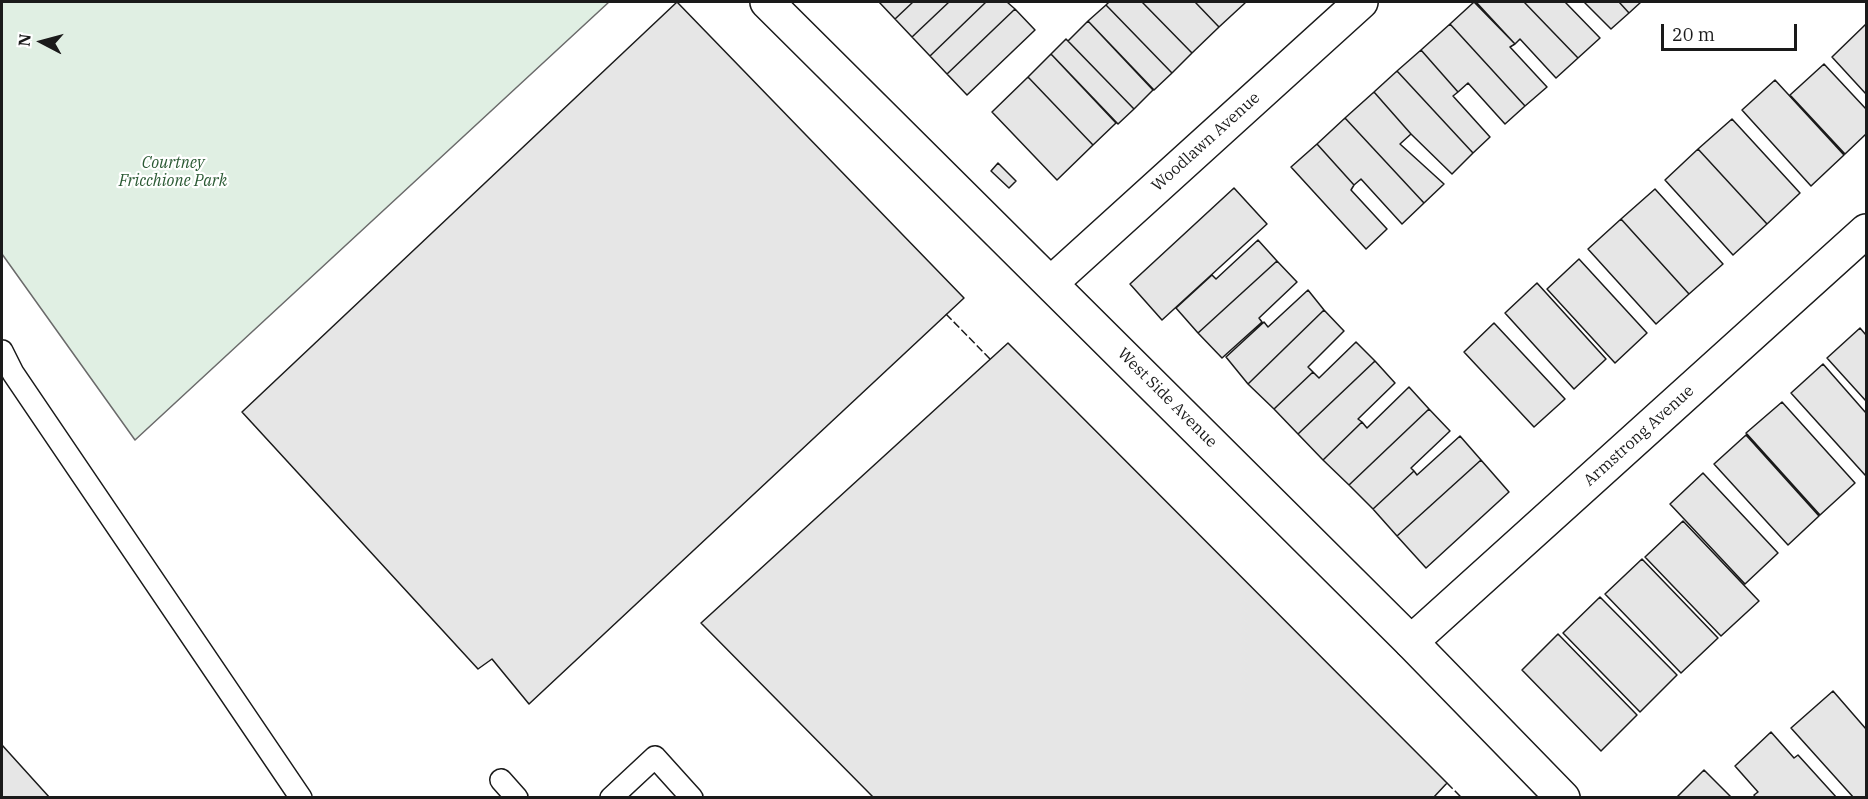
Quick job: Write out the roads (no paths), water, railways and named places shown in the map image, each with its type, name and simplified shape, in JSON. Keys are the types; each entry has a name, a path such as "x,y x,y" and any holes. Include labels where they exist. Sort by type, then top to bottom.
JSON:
{"main road":[{"name":"West Side Avenue","path":"767,2 1411,642 1563,798"},
{"name":"Woodlawn Avenue","path":"1051,283 1361,2"},
{"name":"Armstrong Avenue","path":"1411,642 1866,231"}],"lane":[{"path":"2,351 20,383 301,798"},
{"path":"611,798 655,758 692,798"},
{"path":"501,780 517,798"}],"park label":[{"name":"Courtney Fricchione Park","path":"173,172"}]}
